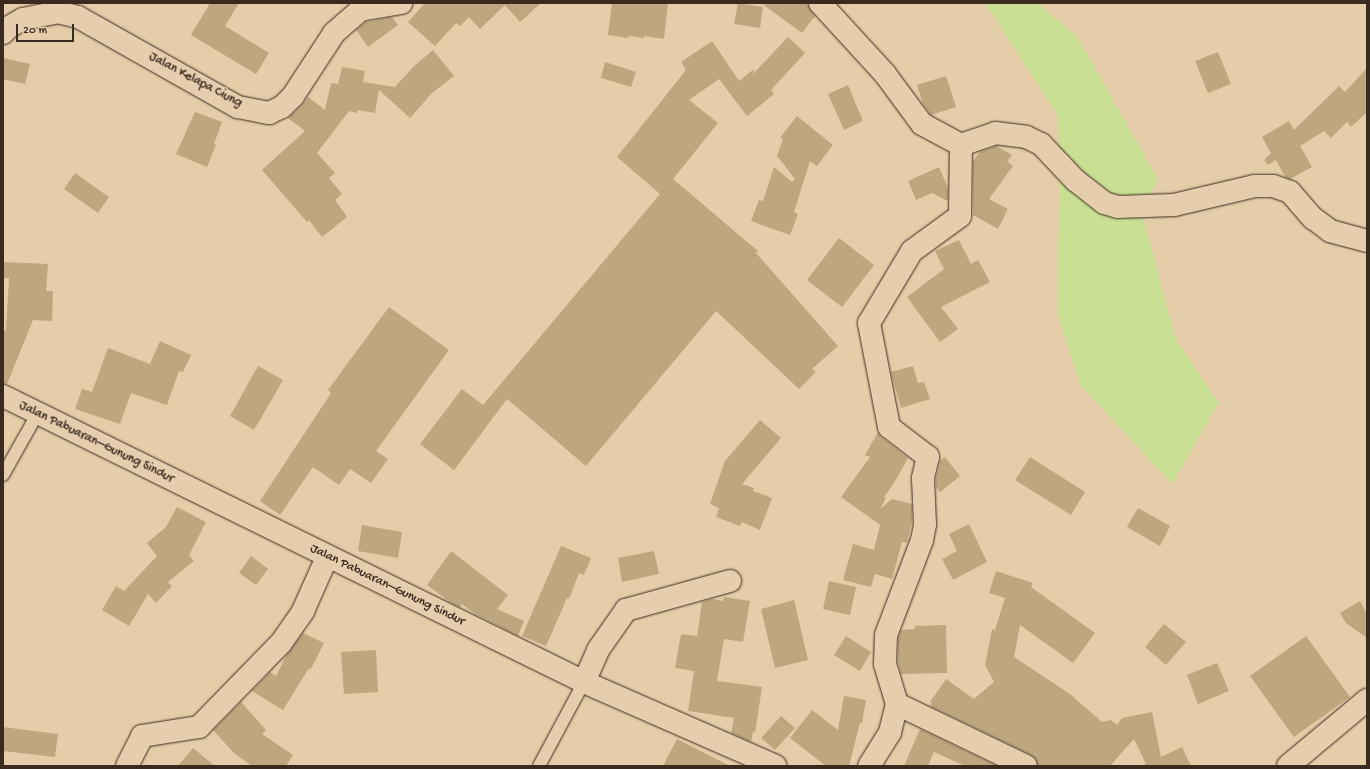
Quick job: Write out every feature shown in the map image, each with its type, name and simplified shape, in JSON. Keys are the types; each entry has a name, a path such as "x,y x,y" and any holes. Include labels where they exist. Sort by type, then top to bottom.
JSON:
{"street":[{"name":"Jalan Kelapa Ciung","path":"3,33 9,27 24,19 58,12 78,17 238,107 269,113 282,106 293,96 334,33 360,10 401,3"},
{"path":"820,3 885,74 922,124 961,145 995,133 1026,137 1041,144 1075,180 1104,203 1118,207 1174,205 1255,186 1273,186 1290,192 1313,218 1330,231 1367,241"},
{"path":"869,766 890,732 897,704 885,664 886,635 922,540 925,524 923,478 928,457 889,427 869,323 912,251 960,216 961,145"},
{"name":"Jalan Pabuaran–Gunung Sindur","path":"3,396 327,557 584,682 776,766"},
{"path":"127,766 142,736 199,727 281,643 303,611 327,557"},
{"path":"584,682 598,650 626,610 730,581"},
{"path":"1288,766 1367,700"},
{"path":"897,704 1026,766"}],"lane":[{"path":"3,475 38,413"},
{"path":"539,766 584,682"}],"green space":[{"path":"985,3 1037,3 1077,37 1157,178 1142,214 1175,338 1218,403 1172,484 1080,385 1057,313 1059,194 1058,116"}],"building":[{"path":"210,3 239,3 225,26 269,53 256,74 191,35"},
{"path":"425,3 541,3 520,22 505,5 480,29 469,17 460,26 456,23 435,46 408,22"},
{"path":"612,3 668,3 664,39 644,36 644,38 629,36 628,38 608,35"},
{"path":"738,3 763,7 760,28 734,24"},
{"path":"761,3 808,3 815,16 802,33"},
{"path":"392,17 398,25 368,47 356,30 366,22"},
{"path":"788,37 805,53 771,90 774,94 747,116 719,79 689,100 718,123 673,179 758,251 756,253 838,346 812,369 816,372 799,389 716,311 586,466 507,399 454,470 420,444 462,389 483,405 660,194 617,157 686,70 681,62 712,41 739,81 754,69 753,74"},
{"path":"433,50 454,76 432,93 410,118 379,90 375,113 358,110 357,113 349,111 317,153 335,173 329,178 342,194 335,200 347,217 322,237 309,220 307,222 262,170 305,131 288,118 308,97 325,110 331,83 338,84 342,67 365,71 363,82 395,87 414,66"},
{"path":"1218,52 1231,84 1208,93 1195,61"},
{"path":"3,58 30,64 25,84 3,79"},
{"path":"605,62 636,72 631,87 601,78"},
{"path":"1367,68 1367,112 1351,127 1347,122 1331,138 1324,131 1300,146 1312,167 1290,179 1285,177 1276,160 1268,165 1264,160 1271,153 1262,137 1289,121 1294,130 1339,86 1345,92"},
{"path":"946,76 956,107 931,115 923,104 917,85"},
{"path":"848,85 863,121 844,130 828,94"},
{"path":"195,112 222,122 214,144 216,145 207,167 176,154"},
{"path":"797,116 833,145 817,166 810,161 794,212 798,214 790,235 751,221 759,200 763,201 774,167 792,182 795,179 777,156 783,139 780,138"},
{"path":"996,146 1012,155 1007,161 1013,166 989,199 1008,209 998,229 973,215 973,161 980,152"},
{"path":"939,167 948,188 948,201 932,193 916,200 908,181"},
{"path":"75,173 109,197 98,213 64,189"},
{"path":"839,238 874,265 842,307 807,280"},
{"path":"959,240 971,264 978,260 990,282 941,307 958,329 940,342 907,297 944,269 935,251"},
{"path":"3,262 48,264 46,291 53,291 52,321 33,320 7,384 3,384 3,330 6,331 9,278 3,278"},
{"path":"389,307 449,350 376,451 388,459 371,483 350,469 339,485 313,467 280,515 260,501 331,393 328,390"},
{"path":"160,341 191,355 183,372 179,371 167,405 131,393 120,424 75,409 82,389 92,392 108,348 150,364"},
{"path":"258,366 283,380 254,430 230,416"},
{"path":"913,366 918,383 924,382 930,399 901,408 891,372"},
{"path":"760,420 781,438 742,484 754,488 753,491 772,498 760,530 742,522 740,526 716,517 719,508 710,504 725,461"},
{"path":"878,432 881,437 908,458 884,497 886,498 880,509 892,499 912,504 912,521 907,543 902,542 892,579 875,574 871,587 843,580 853,544 874,550 880,525 841,497 870,457 865,455"},
{"path":"945,457 960,476 940,492 936,487 936,479 940,461"},
{"path":"1030,457 1085,492 1071,515 1015,480"},
{"path":"177,507 206,522 189,555 194,561 168,582 172,586 156,603 148,594 129,626 102,610 116,586 124,591 157,556 147,543 166,527"},
{"path":"1138,508 1170,526 1160,546 1127,527"},
{"path":"969,524 987,562 953,580 942,559 957,551 949,534"},
{"path":"362,525 402,532 398,558 358,551"},
{"path":"561,546 591,558 584,575 579,573 569,599 567,598 546,646 522,636"},
{"path":"451,551 508,595 497,609 524,621 518,636 475,614 462,604 460,607 451,603 427,585"},
{"path":"654,551 659,574 622,582 618,558"},
{"path":"251,556 268,569 256,585 239,573"},
{"path":"996,571 1033,583 1031,587 1095,633 1073,663 1020,625 1014,657 1070,694 1102,722 1111,720 1117,725 1122,718 1152,712 1161,757 1182,747 1191,766 1141,766 1146,764 1134,739 1110,766 1038,766 1036,759 1031,755 930,706 932,704 930,702 946,679 974,699 994,682 985,665 992,629 995,630 1005,598 989,593"},
{"path":"829,581 856,587 850,615 823,609"},
{"path":"724,597 750,601 743,642 724,639 717,681 762,687 755,733 753,731 751,742 731,733 734,718 688,711 694,671 675,668 681,634 697,636 702,602 712,599 723,601"},
{"path":"794,600 808,660 775,668 761,609"},
{"path":"1360,601 1367,614 1367,638 1346,623 1340,613"},
{"path":"1164,624 1186,642 1166,665 1145,647"},
{"path":"946,625 947,673 901,674 898,662 898,638 901,630 915,629 915,626"},
{"path":"303,633 324,643 311,669 309,668 283,710 252,691 270,672 276,676 286,656"},
{"path":"846,636 871,652 860,671 834,655"},
{"path":"1306,636 1350,697 1294,737 1250,676"},
{"path":"376,650 378,692 344,694 341,652"},
{"path":"1217,663 1229,691 1198,704 1187,675"},
{"path":"844,696 866,700 862,723 860,723 849,766 826,766 790,738 812,710 838,730"},
{"path":"241,702 266,730 262,734 293,755 286,766 252,766 234,753 213,730"},
{"path":"781,716 795,728 775,750 761,738"},
{"path":"3,727 58,734 55,757 3,751"},
{"path":"920,729 997,766 965,766 934,752 928,766 904,766"},
{"path":"677,739 730,766 663,766"},
{"path":"193,748 215,766 178,766"}]}
